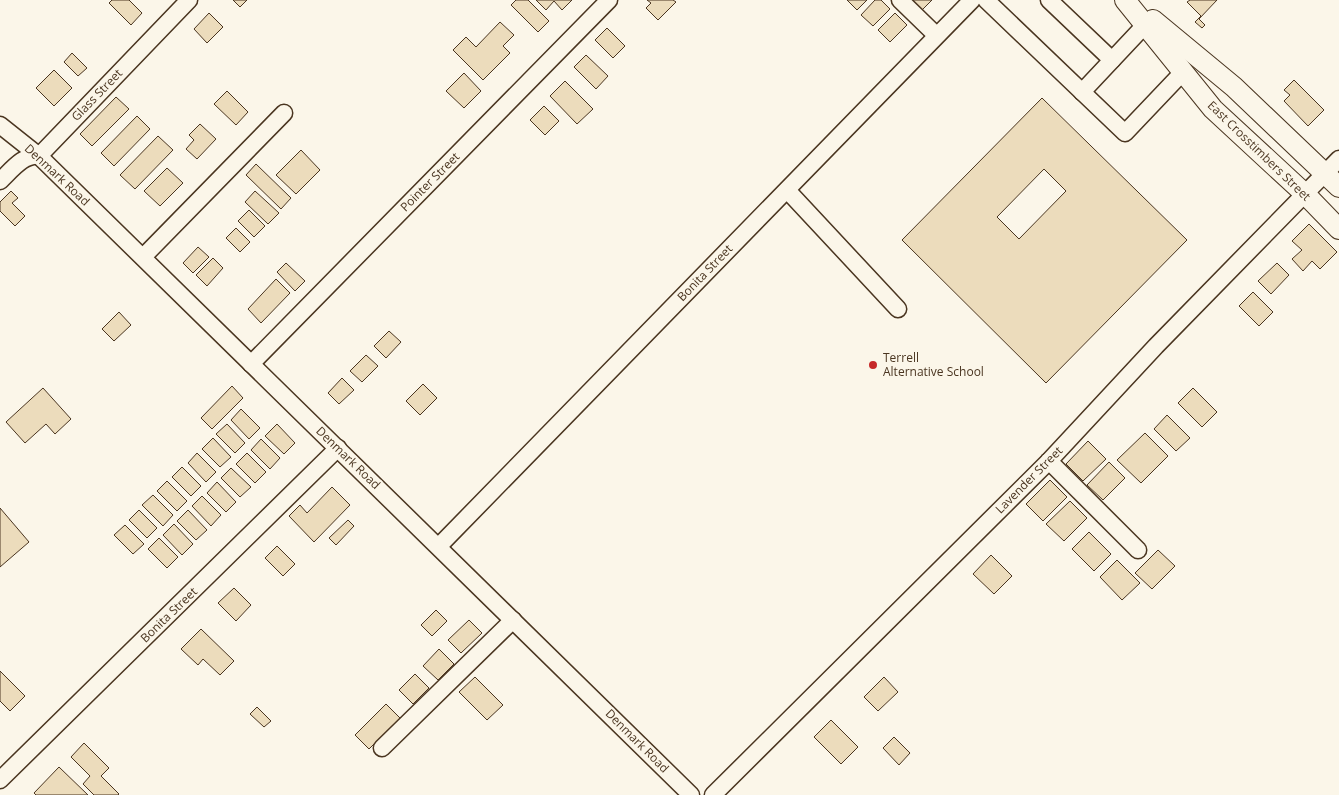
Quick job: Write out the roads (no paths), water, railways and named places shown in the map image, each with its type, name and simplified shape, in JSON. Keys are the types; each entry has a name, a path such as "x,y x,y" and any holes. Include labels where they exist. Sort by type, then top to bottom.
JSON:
{"main road":[{"name":"East Crosstimbers Street","path":"1127,0 1213,109 1305,194 1339,229"},
{"name":"East Crosstimbers Street","path":"1127,0 1234,87 1334,173"}],"street":[{"name":"Glass Street","path":"0,181 24,158 32,155 39,156 189,0"},
{"name":"Pointer Street","path":"251,364 609,0"},
{"path":"900,0 936,36"},
{"name":"Bonita Street","path":"439,546 972,0"},
{"path":"986,0 1125,133 1183,72"},
{"path":"1049,0 1112,60"},
{"path":"1082,92 1145,24"},
{"path":"143,257 284,114"},
{"name":"Denmark Road","path":"0,125 39,156 691,795"},
{"name":"Lavender Street","path":"714,795 1049,461 1156,346 1305,194 1334,173"},
{"path":"787,190 898,309"},
{"name":"Bonita Street","path":"0,780 338,448"},
{"path":"1049,461 1138,550"},
{"path":"382,748 513,620"}],"place":[{"name":"Terrell Alternative School","path":"873,365"}]}
